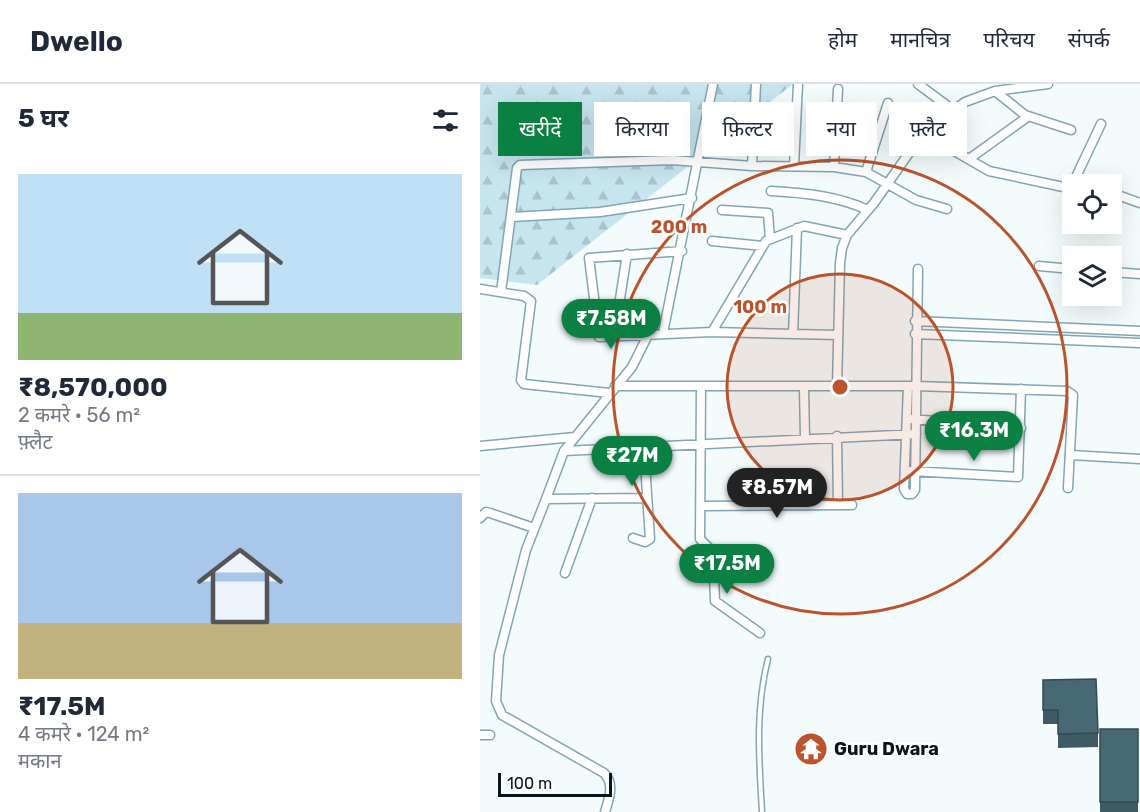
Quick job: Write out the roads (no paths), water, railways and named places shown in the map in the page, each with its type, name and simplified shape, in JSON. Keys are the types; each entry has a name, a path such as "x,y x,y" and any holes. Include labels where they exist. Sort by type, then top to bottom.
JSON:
{"street":[{"path":"663,333 682,251 713,84"},
{"path":"753,166 756,84"},
{"path":"794,166 798,84"},
{"path":"918,84 942,102"},
{"path":"967,104 995,92 1048,84"},
{"path":"834,167 838,89"},
{"path":"995,92 1025,114 1071,130"},
{"path":"866,172 888,103"},
{"path":"969,159 1025,120 1025,114"},
{"path":"1077,174 1101,124"},
{"path":"837,387 842,248 847,235 907,156"},
{"path":"963,156 992,172 1062,188"},
{"path":"501,292 517,168 520,165 672,160 753,166 834,167 866,172 916,200 947,209"},
{"path":"771,191 819,195 848,201 868,210"},
{"path":"1122,197 1140,203"},
{"path":"512,217 582,214 692,198"},
{"path":"712,332 766,242 768,213 722,210"},
{"path":"712,241 766,242 797,228 812,226 847,235"},
{"path":"793,334 797,228"},
{"path":"682,251 592,256 588,261 599,337 712,332 838,335"},
{"path":"614,337 627,254"},
{"path":"1039,266 1062,268"},
{"path":"910,471 906,434 911,419 918,269"},
{"path":"1122,273 1140,274"},
{"path":"480,289 524,296 531,301 522,383 609,393"},
{"path":"915,321 1140,331"},
{"path":"915,334 1140,343"},
{"path":"605,812 611,788 610,779 604,773 502,715 496,701 499,655 526,550 564,451 632,367 648,335"},
{"path":"615,386 912,386 1067,390 1073,395 1068,488"},
{"path":"701,386 700,539 704,546 713,552 736,552"},
{"path":"804,387 805,438"},
{"path":"910,471 1016,478 1019,474 1022,428 1021,389"},
{"path":"911,419 1022,428"},
{"path":"910,471 916,434 911,419"},
{"path":"564,451 837,436 916,434"},
{"path":"837,436 838,506"},
{"path":"480,446 575,437"},
{"path":"633,538 649,541 644,448"},
{"path":"1071,455 1140,459"},
{"path":"565,573 592,498"},
{"path":"546,499 646,498"},
{"path":"701,506 852,505"},
{"path":"480,518 486,512 534,528"},
{"path":"713,552 715,601 760,633"},
{"path":"480,735 490,735"}],"lane":[{"path":"762,812 758,720 760,691 768,659"}],"place":[{"name":"Guru Dwara","path":"811,749"}]}
